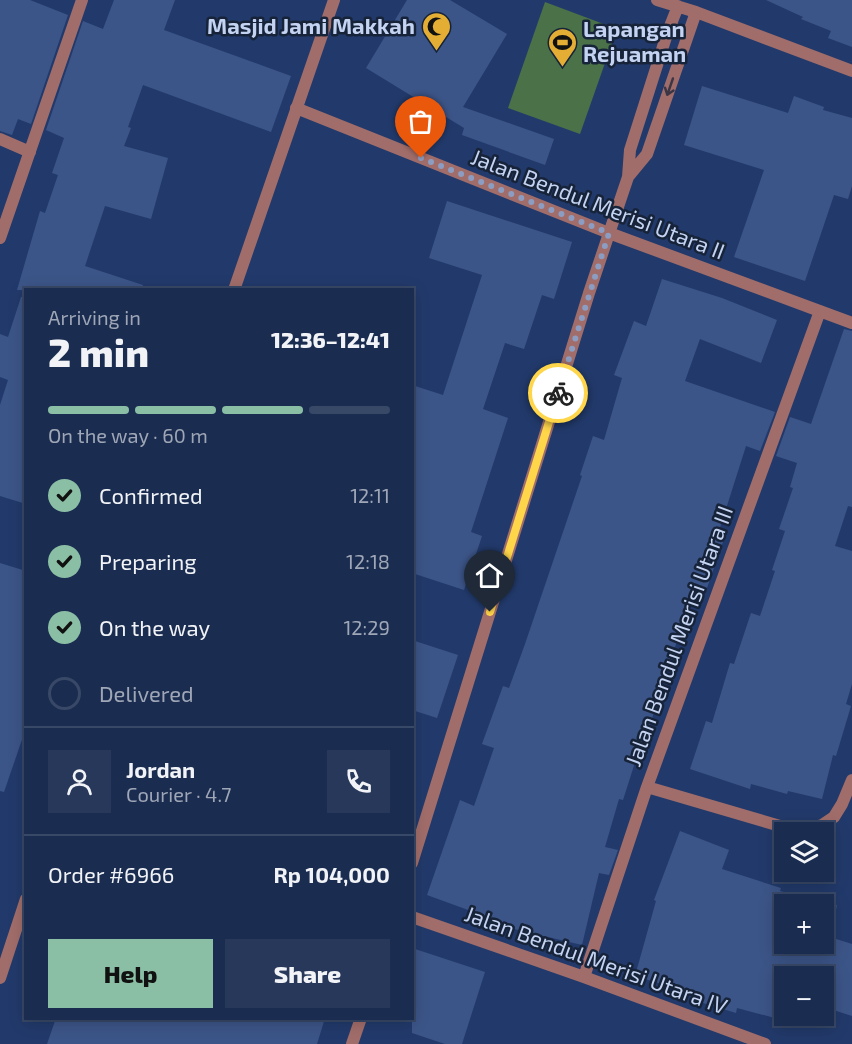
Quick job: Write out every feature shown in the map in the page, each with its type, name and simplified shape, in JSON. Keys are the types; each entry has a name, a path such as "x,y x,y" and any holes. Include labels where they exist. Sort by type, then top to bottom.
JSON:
{"street":[{"path":"0,238 81,0"},
{"path":"235,288 334,0"},
{"path":"657,0 696,12 852,71"},
{"path":"414,857 628,177 630,150 678,6"},
{"path":"628,177 647,154 696,12"},
{"name":"Jalan Bendul Merisi Utara II","path":"296,108 609,233 852,323"},
{"path":"0,139 30,152"},
{"name":"Jalan Bendul Merisi Utara III","path":"584,977 647,787 820,311"},
{"path":"647,787 780,826 805,830 822,825 834,817 852,780"},
{"path":"0,978 24,905"},
{"name":"Jalan Bendul Merisi Utara IV","path":"414,918 765,1044"},
{"path":"352,1044 360,1020"}],"green space":[{"name":"Lapangan Rejuaman","path":"545,2 617,29 580,134 508,108"}],"building":[{"path":"0,0 30,0 68,15 31,124 18,119 12,135 0,131"},
{"path":"114,0 175,0 164,30 291,76 271,132 143,85 128,127 131,128 124,146 168,158 151,219 105,206 85,266 143,285 142,288 24,288 24,290 17,290 40,211 45,213 58,175 52,173 64,138 46,130 83,21 103,29"},
{"name":"Masjid Jami Makkah","path":"407,0 450,0 507,34 463,107 554,139 545,165 462,135 464,128 366,68"},
{"path":"766,0 852,0 852,47 828,38 831,31 801,19 803,17"},
{"path":"702,86 788,113 794,96 824,107 823,110 852,118 852,186 848,199 834,195 805,281 734,257 764,170 684,145"},
{"path":"447,201 572,242 554,299 542,295 524,349 505,343 483,409 508,418 471,532 482,536 464,590 414,574 414,386 443,395 482,275 429,258"},
{"path":"662,279 722,298 777,320 761,363 700,339 685,381 775,412 760,451 746,446 719,531 726,533 707,588 696,585 640,753 638,753 623,800 619,799 605,847 618,850 609,875 599,873 582,945 514,929 515,927 427,895 460,800 474,806 494,748 482,744 503,686 509,688 525,644 582,476 580,475 593,436 604,440 622,378 614,375 634,321 646,326"},
{"path":"21,297 24,297 24,503 0,496 0,405 8,380 0,377 0,334 8,337"},
{"path":"844,329 852,331 852,507 848,506 835,546 852,551 852,684 846,704 851,706 836,756 833,755 822,799 788,791 787,794 751,784 750,789 690,769 706,721 712,723 730,663 734,664 751,613 760,616 775,571 772,570 785,531 779,529 793,488 790,487 797,463 776,456 790,417 811,424"},
{"path":"0,563 24,570 24,734 4,792 0,791"},
{"path":"414,641 458,655 437,718 414,711"},
{"path":"680,831 729,850 722,869 781,888 780,891 792,894 774,894 774,954 834,954 834,938 852,944 852,1016 834,1010 834,966 774,966 774,1018 737,1008 736,1013 690,999 692,993 635,976 656,901 654,900"},
{"path":"414,949 485,972 462,1044 445,1044 412,1033"},
{"path":"55,1020 324,1020 317,1044 47,1044"}],"way so far":[{"path":"421,158 609,233 558,393"}],"place":[{"name":"Masjid Jami Makkah","path":"436,52"},
{"name":"Lapangan Rejuaman","path":"562,68"}],"route":[{"path":"490,612 558,393"}]}
